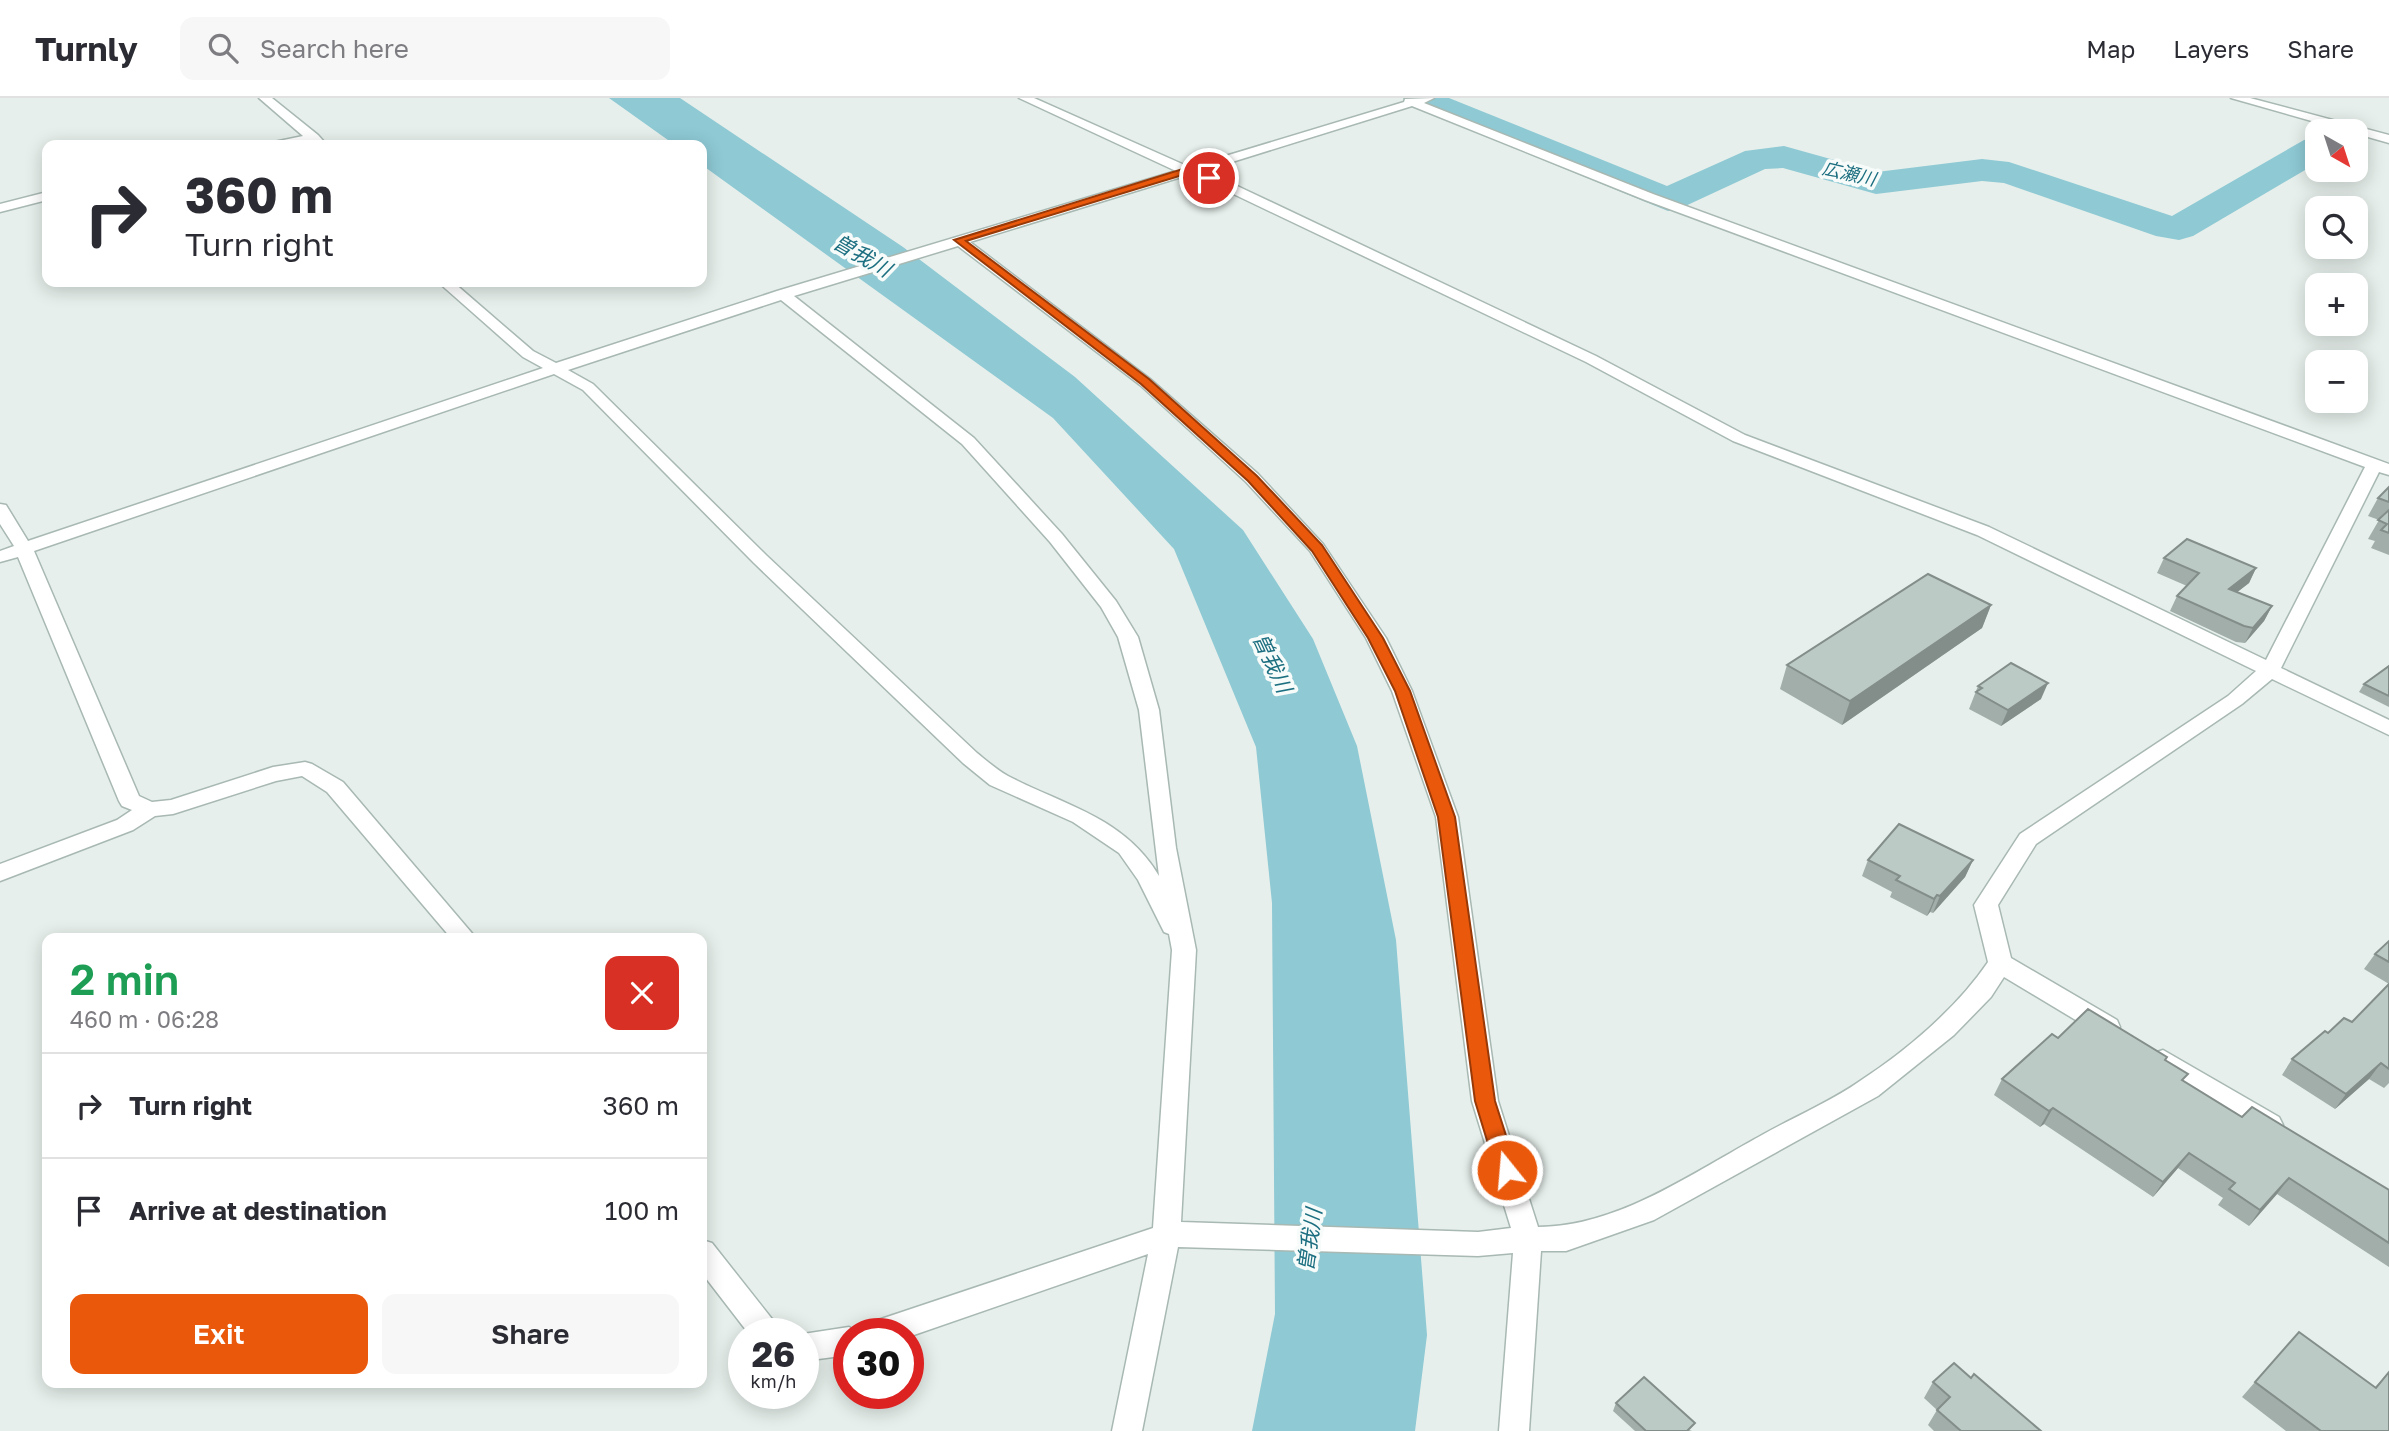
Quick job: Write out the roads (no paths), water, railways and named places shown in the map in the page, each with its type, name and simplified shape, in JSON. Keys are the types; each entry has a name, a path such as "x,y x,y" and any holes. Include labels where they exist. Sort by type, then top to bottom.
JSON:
{"street":[{"path":"265,98 316,140"},
{"path":"1025,98 1164,162 1189,170 1591,359 1739,438 1983,531 2389,728"},
{"path":"0,557 550,368 1406,100 1428,98"},
{"path":"2237,98 2389,139"},
{"path":"1406,100 1835,267 2381,468 2270,669 2235,700 2028,839 1986,905 2000,963 2295,1139"},
{"path":"0,208 42,197"},
{"path":"959,240 1145,382 1252,478 1317,548 1376,638 1402,691 1447,817 1485,1101 1528,1239 1514,1431"},
{"path":"451,287 528,354 588,387 760,559 970,758 998,780 1081,817 1127,848 1148,877 1184,950"},
{"path":"782,295 968,441 1056,538 1109,604 1128,637 1149,710 1166,848 1184,950 1178,1235 1127,1431"},
{"path":"0,509 24,549 130,801 150,809 173,807 272,774 304,769 335,787 460,933"},
{"path":"0,873 125,825 150,809"},
{"path":"924,1318 1178,1235 1478,1244 1528,1239 1566,1239 1644,1212 1869,1089 1945,1028 1982,990 2000,963"},
{"path":"707,1258 754,1318"}],"water":[{"name":"曽我川","path":"609,98 680,98 903,247 1075,377 1243,530 1313,639 1357,746 1396,940 1427,1335 1415,1431 1252,1431 1275,1314 1272,903 1256,747 1174,549 1053,418 707,169 707,140 668,140"}],"waterway":[{"name":"広瀬川","path":"1420,98 1668,200 1758,159 1784,157 1876,183 1982,170 2009,173 2170,228 2179,228 2305,155"}]}
